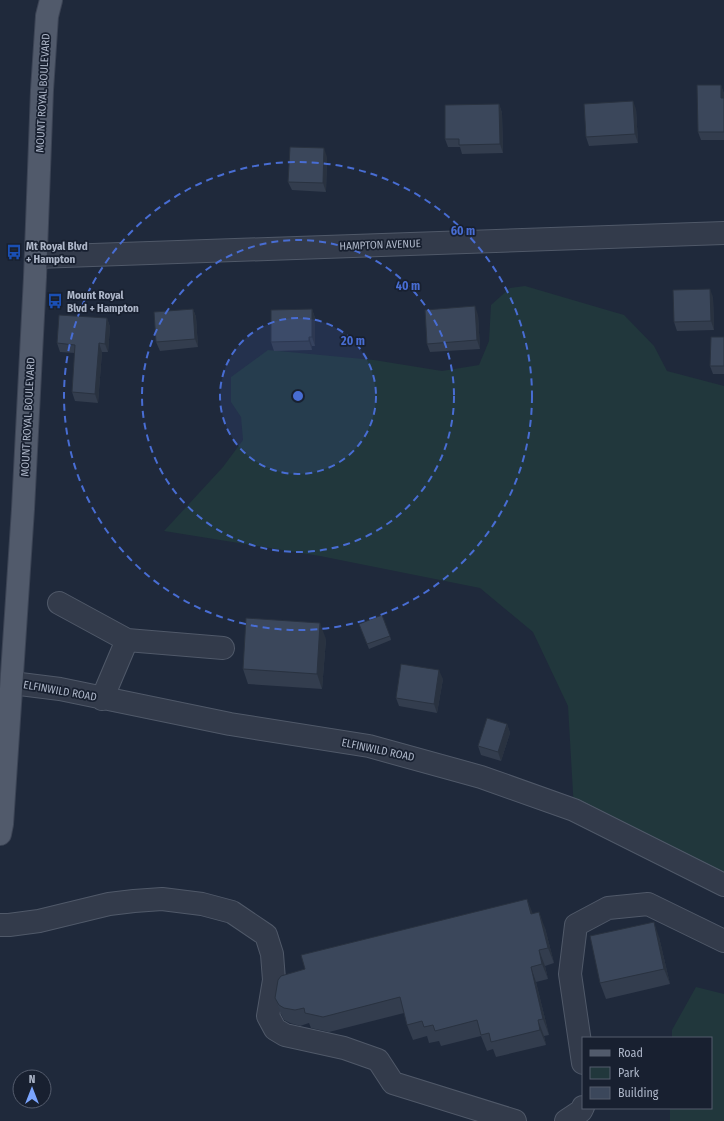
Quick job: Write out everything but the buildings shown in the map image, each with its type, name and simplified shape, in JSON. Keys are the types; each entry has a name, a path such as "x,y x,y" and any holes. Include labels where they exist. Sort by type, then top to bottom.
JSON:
{"main road":[{"name":"MOUNT ROYAL BOULEVARD","path":"0,834 2,824 12,683 23,509 36,257 45,5"}],"street":[{"name":"HAMPTON AVENUE","path":"36,257 724,233"},
{"path":"59,603 127,640 223,648"},
{"path":"102,699 127,640"},
{"name":"ELFINWILD ROAD","path":"12,683 60,689 102,699 230,724 369,746 481,777 574,810 724,885"},
{"path":"0,925 39,921 109,904 162,899 202,904 232,912 266,935 272,954 274,980 268,1016 275,1029 285,1035 344,1048 378,1060 393,1083 515,1121"},
{"path":"582,1056 570,974 576,925 608,908 648,904 724,941"},
{"path":"566,1121 582,1109"}],"green space":[{"path":"525,286 624,315 654,346 667,371 724,386 724,885 574,810 568,706 533,632 480,588 320,556 164,531 223,467 243,440 241,417 231,402 231,377 268,350 374,360 442,371 479,365 489,341 491,305 510,288"},
{"path":"696,987 724,994 724,1121 670,1121 670,1109 712,1109 712,1037 672,1037 672,1030"}],"place":[{"name":"Mt Royal Blvd + Hampton","path":"14,252"},
{"name":"Mount Royal Blvd + Hampton","path":"55,301"}]}
